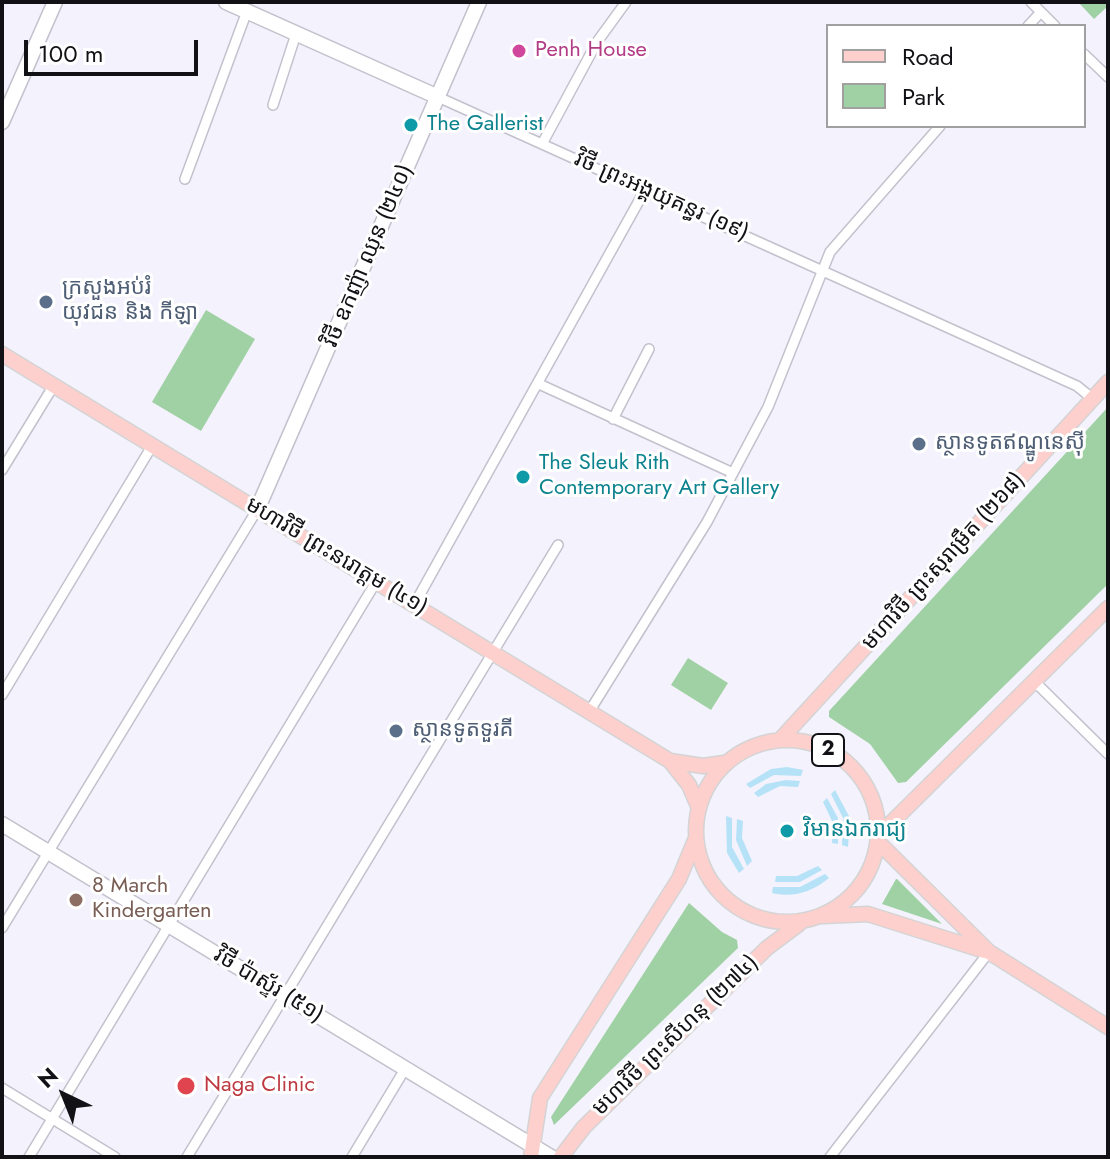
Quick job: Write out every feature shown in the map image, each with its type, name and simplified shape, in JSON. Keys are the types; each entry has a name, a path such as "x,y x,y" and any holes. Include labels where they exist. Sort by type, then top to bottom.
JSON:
{"main road":[{"name":"មហាវិថី ព្រះនរោត្តម (៤១)","path":"2,354 670,761 689,785 698,806"},
{"name":"មហាវិថី ព្រះសុរាម្រឹត (២៦៨)","path":"780,740 1108,382"},
{"path":"799,924 821,916 851,895 866,876 878,839 1108,608"},
{"name":"2","path":"799,924 767,920 727,900 702,863 696,838 698,806 712,776 724,763 750,747 780,740 803,742 827,750 848,763 868,789 878,839"},
{"name":"មហាវិថី ព្រះនរោត្តម (៤១)","path":"670,761 703,766 724,763"},
{"path":"532,1152 540,1098 679,879 696,838"},
{"path":"878,839 989,952 1108,1027"},
{"path":"821,916 868,914 989,952"},
{"name":"មហាវិថី ព្រះសីហនុ (២៧៤)","path":"561,1157 595,1116 767,948 799,924"}],"street":[{"path":"2,122 55,2"},
{"name":"វិថី ព្រះអង្គយុគន្ធរ (១៩)","path":"226,2 1077,386 1093,399"},
{"name":"វិថី ឧកញ៉ា ឈុន (២៤០)","path":"257,510 479,2"},
{"path":"542,144 597,42 626,2"},
{"path":"1031,2 1053,24"},
{"path":"185,179 247,11"},
{"path":"1030,24 1041,12"},
{"path":"273,105 296,34"},
{"path":"1086,56 1108,77"},
{"path":"589,712 733,473 768,407 830,252 938,128"},
{"path":"414,605 645,190"},
{"path":"613,419 649,349"},
{"path":"539,384 733,473"},
{"path":"2,470 54,385"},
{"path":"2,695 152,446"},
{"path":"2,928 257,510"},
{"path":"187,1157 558,545"},
{"path":"29,1157 376,582"},
{"path":"1034,681 1108,754"},
{"name":"វិថី ប៉ាស្ទ័រ (៥១)","path":"2,824 405,1069 532,1152 551,1157"},
{"path":"830,1157 989,952"},
{"path":"352,1157 405,1069"},
{"path":"2,1088 115,1157"}],"green space":[{"path":"1078,2 1107,2 1108,6 1094,19"},
{"path":"206,310 255,339 201,431 152,402"},
{"path":"1108,407 1108,584 906,782 898,783 870,744 829,717 829,711"},
{"path":"688,658 728,683 711,710 671,685"},
{"path":"897,879 942,924 882,904"},
{"path":"689,903 722,932 737,940 738,948 554,1125 551,1117"}],"water":[{"path":"787,767 803,770 801,776 774,775 750,788 746,784 771,769"},
{"path":"800,781 798,787 780,786 758,797 754,793 766,784"},
{"path":"835,790 850,818 848,847 842,845 843,818 831,794"},
{"path":"827,798 838,818 838,844 832,843 833,823 823,802"},
{"path":"726,816 732,818 732,847 744,869 739,873 727,853"},
{"path":"737,819 743,821 742,838 752,861 747,866 736,840"},
{"path":"818,866 822,870 800,882 775,882 776,876 797,876"},
{"path":"825,874 829,878 809,890 787,895 772,893 773,887 800,887"}],"place":[{"name":"Penh House","path":"519,51"},
{"name":"The Gallerist","path":"411,125"},
{"name":"ក្រសួងអប់រំ យុវជន និង កីឡា","path":"46,302"},
{"name":"ស្ថានទូតឥណ្ឌូនេស៊ី","path":"919,444"},
{"name":"The Sleuk Rith Contemporary Art Gallery","path":"523,477"},
{"name":"ស្ថានទូតទួរគី","path":"396,731"},
{"name":"វិមានឯករាជ្យ","path":"787,831"},
{"name":"8 March Kindergarten","path":"76,900"},
{"name":"Naga Clinic","path":"186,1086"}]}
